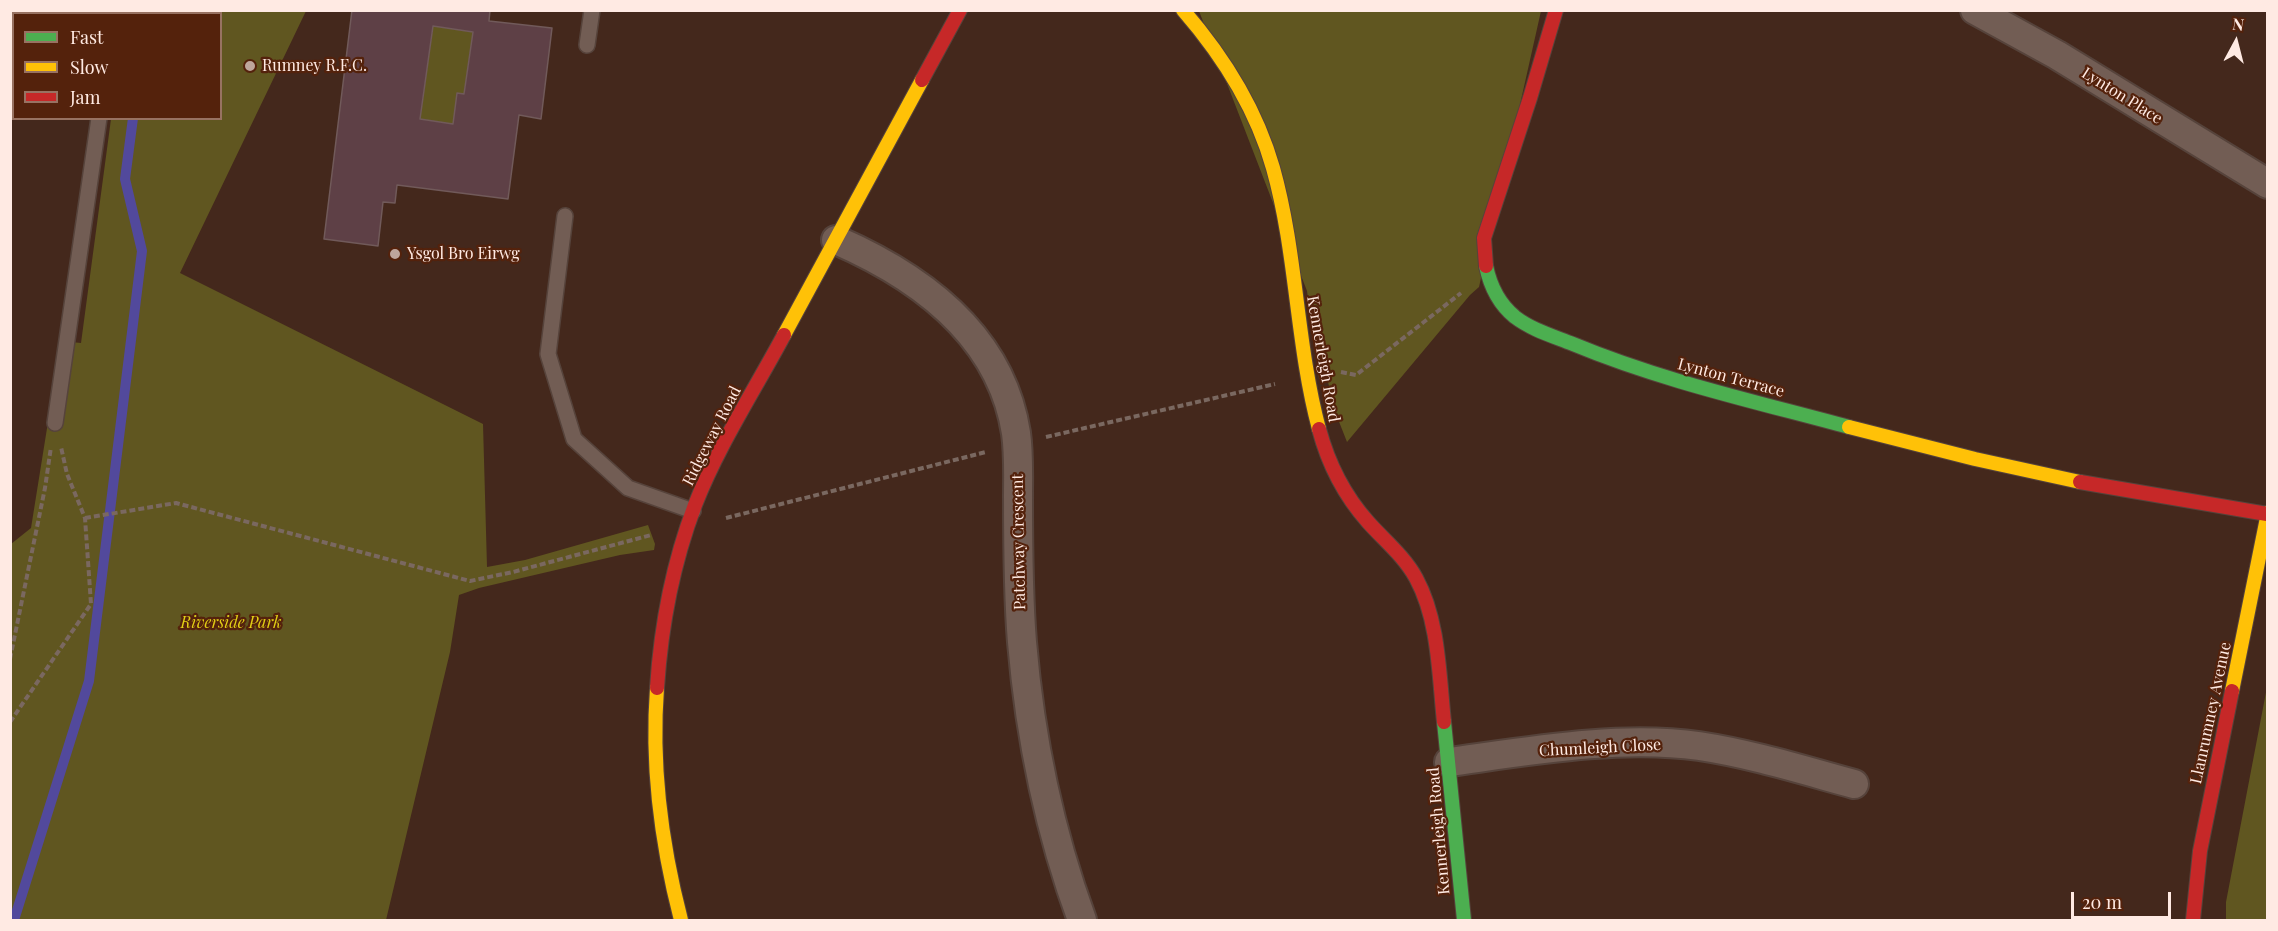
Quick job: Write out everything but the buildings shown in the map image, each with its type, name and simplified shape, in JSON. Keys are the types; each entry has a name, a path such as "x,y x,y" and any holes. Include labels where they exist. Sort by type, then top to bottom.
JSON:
{"street":[{"name":"Ridgeway Road","path":"681,921 661,834 654,747 663,621 672,580 688,527 693,511 730,435 960,10"},
{"name":"Kennerleigh Road","path":"1183,10 1216,51 1236,83 1256,120 1269,154 1286,224 1306,378 1322,440 1341,482 1357,508 1404,560 1419,583 1428,607 1434,637 1449,762 1464,921"},
{"name":"Lynton Terrace","path":"1556,10 1484,238 1486,273 1500,301 1522,321 1622,364 1670,380 1914,445 2109,488 2267,513"},
{"name":"Lynton Place","path":"1976,10 2268,183"},
{"name":"Patchway Crescent","path":"836,240 887,265 917,283 940,301 961,322 986,355 1001,381 1011,407 1017,444 1020,587 1027,698 1036,758 1049,816 1066,877 1082,921"},
{"name":"Llanrumney Avenue","path":"2193,921 2195,882 2200,851 2267,513"},
{"name":"Chumleigh Close","path":"1449,762 1559,748 1614,744 1697,746 1745,755 1854,784"}],"lane":[{"path":"587,45 592,10"},
{"path":"54,423 99,120"},
{"path":"565,216 548,354 574,439 628,488 693,511"}],"path":[{"path":"85,518 176,503 470,581 513,573 1017,444 1224,395 1337,371 1356,375 1486,273"},
{"path":"10,722 91,604 85,518 68,474 54,423"},
{"path":"10,659 45,488 54,423"}],"green space":[{"path":"11,10 105,11 12,12 11,62"},
{"name":"Riverside Park","path":"306,11 180,273 483,424 487,567 525,560 648,525 655,544 654,550 620,555 479,588 459,595 450,652 386,920 11,920 11,544 31,528 61,341 81,343 111,120 222,120 222,12 130,12"},
{"path":"1199,11 1541,11 1479,287 1347,442 1336,414 1327,378 1319,379 1307,291"},
{"path":"433,26 473,32 464,94 453,124 420,119"},
{"path":"2267,687 2267,920 2226,920 2226,902"}],"waterway":[{"path":"14,920 89,681 142,251 125,179 133,120"}],"traffic: fast":[{"path":"1486,266 1493,287 1504,306 1515,317 1536,329 1607,357 1675,380 1849,427"},
{"path":"1444,722 1464,920"}],"traffic: slow":[{"path":"1183,10 1225,64 1248,104 1266,146 1281,200 1305,364 1319,429"},
{"path":"784,335 922,80"},
{"path":"1849,427 1975,459 2080,482"},
{"path":"2232,691 2268,513"},
{"path":"657,688 655,747 659,805 668,862 681,920"}],"traffic: jam":[{"path":"922,80 960,10"},
{"path":"1486,266 1484,238 1556,10"},
{"path":"657,688 669,595 687,527 704,483 725,440 784,335"},
{"path":"1319,429 1327,454 1344,490 1359,512 1406,562 1424,594 1437,648 1444,722"},
{"path":"2080,482 2267,514"},
{"path":"2193,920 2200,851 2232,691"}],"place":[{"name":"Rumney R.F.C.","path":"250,66"},
{"name":"Ysgol Bro Eirwg","path":"395,254"}]}
